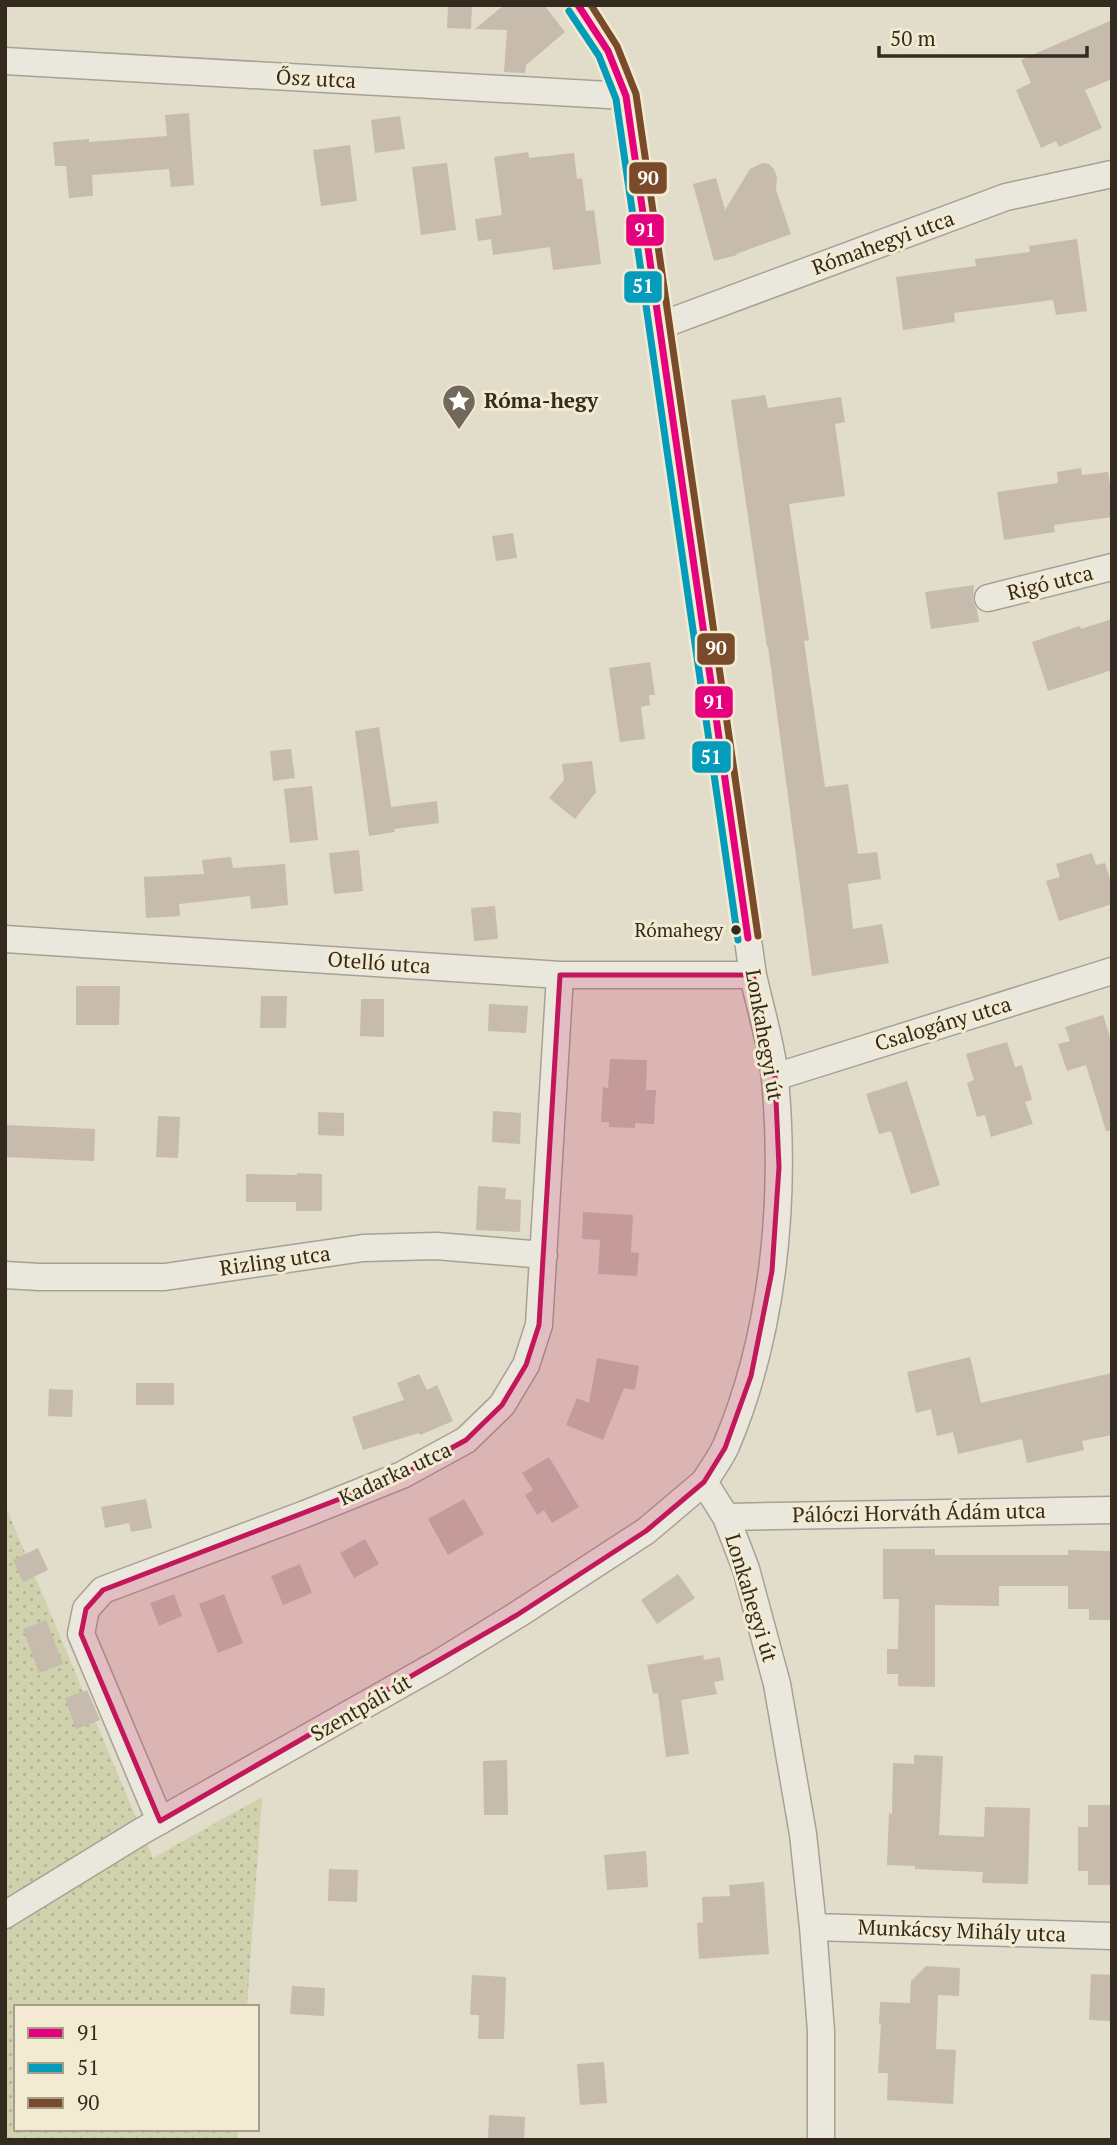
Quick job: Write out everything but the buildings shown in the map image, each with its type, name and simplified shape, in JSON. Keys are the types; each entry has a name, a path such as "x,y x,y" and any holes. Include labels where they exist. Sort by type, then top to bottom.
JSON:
{"street":[{"name":"Lonkahegyi út","path":"578,5 608,51 626,96 753,975 775,1077 779,1167 772,1272 751,1376 725,1448 704,1482 726,1517 746,1569 777,1684 803,1834 813,1927 821,2031 821,2140"},
{"name":"Ősz utca","path":"5,61 626,96"},
{"name":"Rómahegyi utca","path":"659,326 1006,197 1112,174"},
{"name":"Rigó utca","path":"988,598 1112,567"},
{"name":"Otelló utca","path":"5,939 560,975 753,975"},
{"name":"Csalogány utca","path":"775,1077 1112,971"},
{"name":"Kadarka utca","path":"160,1821 80,1634 86,1609 103,1590 402,1475 466,1440 502,1405 526,1365 539,1325 560,975"},
{"name":"Rizling utca","path":"5,1275 165,1277 363,1248 436,1246 544,1255"},
{"name":"Szentpáli út","path":"5,1915 160,1821 439,1663 517,1615 646,1531 704,1482"},
{"name":"Pálóczi Horváth Ádám utca","path":"726,1517 1112,1510"},
{"name":"Munkácsy Mihály utca","path":"813,1927 1112,1936"}],"highlighted area":[{"path":"560,975 753,975 775,1077 779,1167 772,1271 751,1376 725,1448 704,1482 646,1531 517,1615 160,1821 81,1634 86,1609 103,1590 402,1475 466,1440 502,1405 526,1365 539,1325"}],"green space":[{"path":"5,1505 153,1858 262,1797 247,2005 14,2005 14,2131 238,2131 238,2140 5,2140"}],"transit line":[{"name":"91","path":"578,5 608,51 626,96 748,938"},
{"name":"90","path":"591,5 617,46 636,94 758,936"},
{"name":"51","path":"569,11 599,56 616,99 738,940"}],"place":[{"name":"Róma-hegy","path":"459,431"},
{"name":"Rómahegy","path":"736,930"}]}
